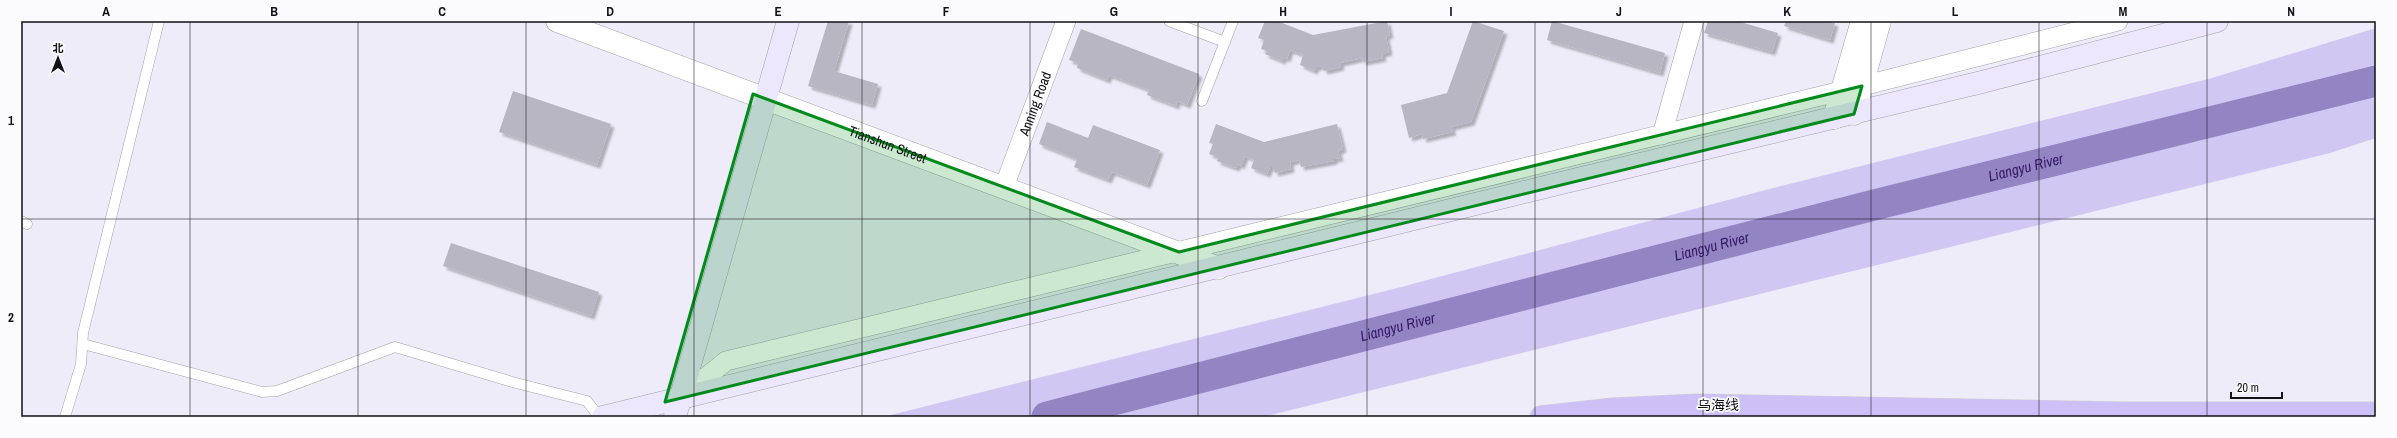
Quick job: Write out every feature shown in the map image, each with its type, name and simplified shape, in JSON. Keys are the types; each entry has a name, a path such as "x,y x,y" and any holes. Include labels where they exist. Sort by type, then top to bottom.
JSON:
{"highway":[{"name":"乌海线","path":"1541,417 1613,409 1696,405 2131,413 2376,413"}],"main road":[{"path":"759,96 773,21"},
{"path":"670,408 759,96 788,21"},
{"path":"603,417 670,408 1219,268 1582,178 1844,116 2125,46 2217,21"}],"street":[{"name":"Tianshun Street","path":"556,21 1219,268"},
{"name":"Anning Road","path":"1004,187 1066,21"},
{"path":"1662,135 1694,21"},
{"path":"1852,88 1862,21"},
{"path":"1844,116 1852,88 1880,21"},
{"path":"670,408 726,361 1662,135 2118,21"}],"lane":[{"path":"65,417 81,364 83,344 159,21"},
{"path":"1169,21 1225,42"},
{"path":"1202,101 1233,21"},
{"path":"83,344 262,392 277,391 395,346 516,383 587,401 599,417"}],"highlighted area":[{"path":"1862,86 1854,114 665,402 753,94 1179,252"}],"shaded area":[{"path":"2376,28 2376,138 2330,153 1263,417 883,417 1401,287 1773,188 2212,78"}],"building":[{"path":"828,21 849,21 834,71 878,84 872,105 808,86"},
{"path":"1265,21 1277,21 1313,35 1387,21 1390,35 1386,36 1389,52 1382,54 1383,58 1363,62 1362,58 1340,63 1341,67 1324,71 1322,66 1316,67 1314,71 1300,65 1303,55 1290,50 1287,59 1284,57 1282,61 1265,54 1267,51 1261,49 1264,40 1258,38"},
{"path":"1473,21 1504,31 1471,122 1451,127 1453,132 1423,139 1422,134 1409,138 1401,105 1447,93"},
{"path":"1552,21 1665,53 1660,73 1547,40"},
{"path":"1708,21 1737,21 1778,33 1772,52 1704,33"},
{"path":"1786,21 1827,21 1835,23 1830,40 1784,26"},
{"path":"1081,29 1199,74 1187,105 1177,101 1176,106 1147,95 1149,90 1109,75 1107,80 1077,68 1078,63 1069,60"},
{"path":"513,91 611,124 597,165 499,132"},
{"path":"1047,122 1088,138 1093,125 1160,150 1147,185 1112,172 1108,180 1074,167 1077,159 1039,144"},
{"path":"1216,124 1264,142 1337,124 1343,149 1338,151 1340,158 1334,159 1334,161 1301,167 1299,160 1290,162 1291,169 1275,173 1273,167 1270,167 1267,174 1251,168 1254,160 1245,156 1241,166 1238,164 1236,168 1217,161 1218,157 1209,154 1213,144 1209,143"},
{"path":"451,243 599,292 591,316 443,266"}],"waterway":[{"name":"Liangyu River","path":"1047,417 1878,204 2376,81"}]}
